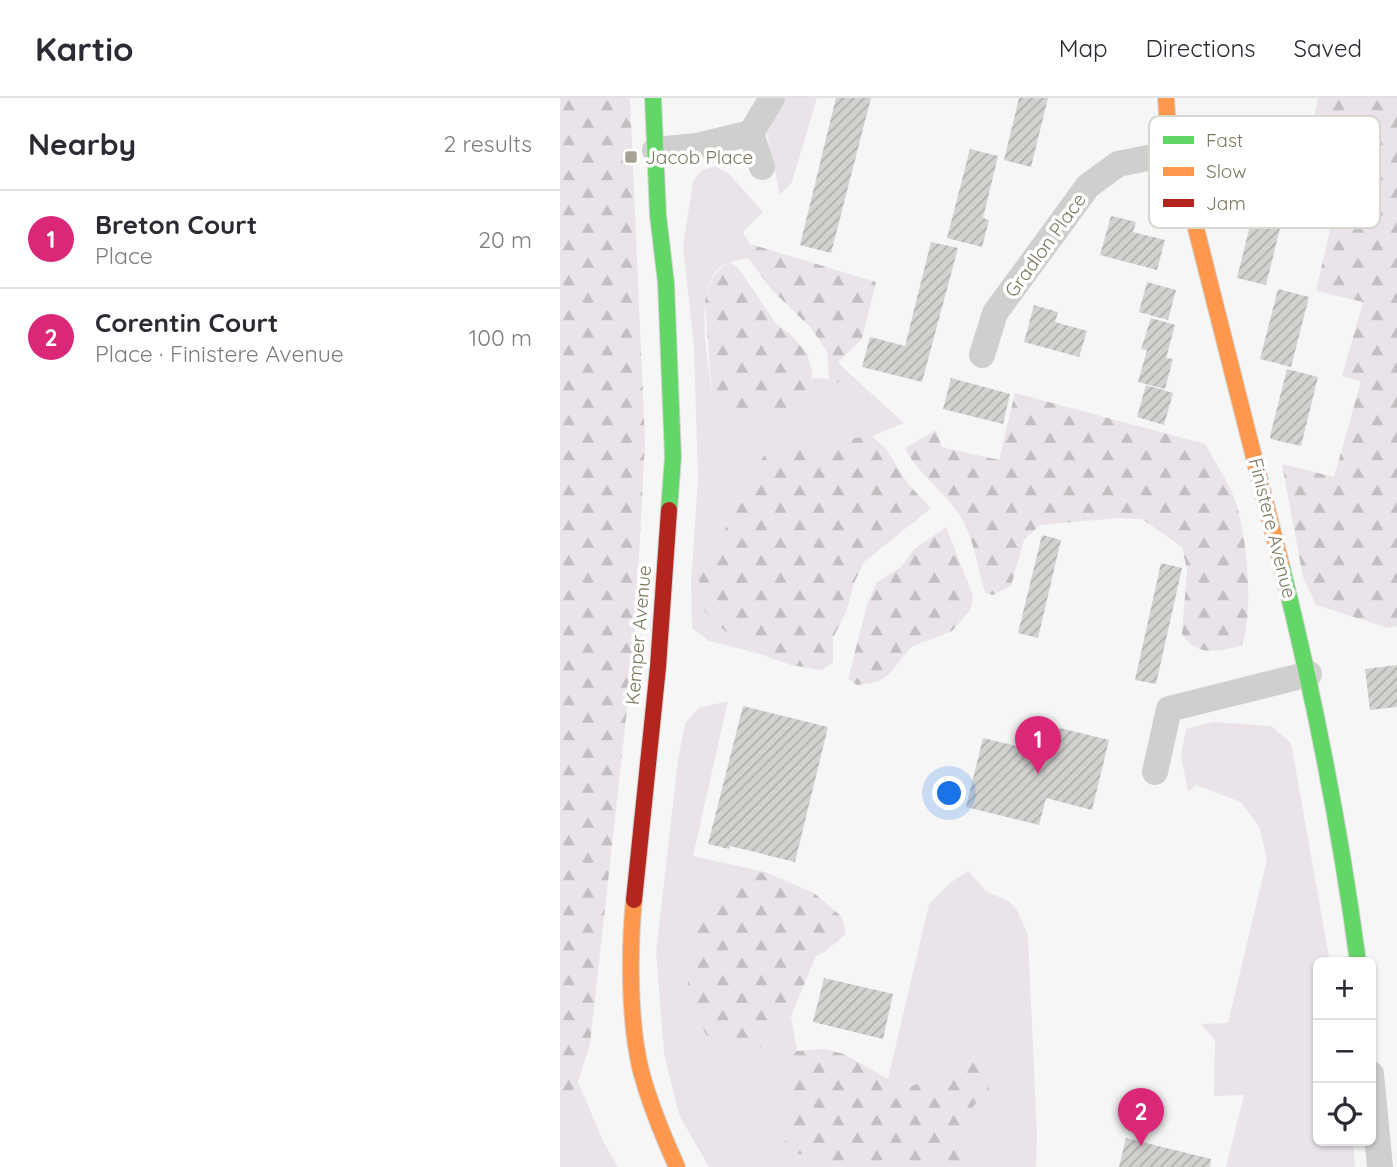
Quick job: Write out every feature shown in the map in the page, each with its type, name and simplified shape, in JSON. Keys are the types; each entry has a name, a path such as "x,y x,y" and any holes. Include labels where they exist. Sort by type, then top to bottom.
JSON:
{"street":[{"name":"Kemper Avenue","path":"653,98 658,215 666,283 673,457 658,667 633,910 632,970 634,1025 641,1070 660,1130 677,1167"},
{"path":"654,150 697,146 751,133 772,98"},
{"name":"Finistere Avenue","path":"1166,98 1168,116"},
{"path":"751,133 762,167"},
{"name":"Gradlon Place","path":"982,355 995,313 1088,186 1118,164 1149,158"},
{"name":"Finistere Avenue","path":"1196,228 1309,674 1347,879 1357,957"},
{"path":"1155,772 1169,709 1309,674"},
{"path":"1380,1089 1380,1167"}],"green space":[{"path":"560,98 630,98 645,441 635,637 590,1044 578,1082 560,1111"},
{"path":"784,98 817,98 792,182 780,195 765,125"},
{"path":"1318,98 1397,98 1397,626 1388,628 1316,605 1303,577 1282,464 1334,477 1361,381 1342,376 1363,302 1316,291 1330,228 1380,228 1380,116 1314,116"},
{"path":"716,166 730,175 763,212 743,232 750,244 748,258 723,265 717,270 706,296 706,348 712,396 720,405 811,389 812,378 829,379 837,383 851,375 904,423 872,436 807,447 738,507 724,532 697,569 726,632 757,653 709,641 692,628 691,583 698,479 694,348 683,246 693,181 702,170"},
{"path":"750,244 876,282 862,339 838,362 851,375 837,383 829,379 827,352 812,329 771,289 748,258"},
{"path":"729,262 740,270 776,324 790,334 807,353 812,371 811,389 802,403 768,414 736,411 720,405 712,396 705,302 712,279"},
{"path":"1015,393 1205,444 1231,491 1241,521 1248,595 1246,631 1242,645 1209,651 1194,646 1182,634 1187,570 1182,547 1142,519 1119,518 1040,525 1024,540 1011,586 993,595 985,593 974,550 959,514 918,468 905,448 936,430 942,447 999,460"},
{"path":"872,436 887,450 908,484 931,508 864,562 854,583 847,610 833,638 833,662 822,670 791,665 757,653 726,632 705,612 697,569 727,525 764,456 843,439"},
{"path":"946,527 973,596 971,609 952,631 911,647 889,674 878,682 857,685 848,679 867,605 877,582 901,567 914,549"},
{"path":"728,701 693,856 765,872 740,876 760,1048 791,1016 797,1051 786,1058 792,1096 783,1152 827,1156 838,1167 709,1167 679,1115 664,1053 656,952 678,760 685,723 699,708"},
{"path":"1213,722 1271,726 1291,743 1329,957 1313,957 1313,1146 1353,1146 1355,1167 1226,1167 1244,1095 1214,1096 1215,1040 1201,1024 1228,1023 1267,859 1259,827 1241,802 1196,785 1188,792 1181,755 1186,729"},
{"path":"968,871 986,891 1010,902 1017,910 1028,935 1037,1135 1036,1167 964,1167 961,1150 966,1114 989,1090 958,1061 932,1080 904,1088 888,1079 929,904 950,883"},
{"path":"765,872 814,893 842,917 846,934 816,956 791,1016 760,1048 731,1045 706,1035 687,989 691,955 702,914 740,876"},
{"path":"824,1049 844,1054 904,1088 932,1080 958,1061 982,1057 989,1090 966,1114 961,1150 964,1167 838,1167 826,1156 783,1153 792,1096 785,1058 797,1051"},
{"path":"578,1082 604,1143 618,1167 560,1167 560,1111"}],"building":[{"path":"836,98 871,98 831,253 800,245"},
{"path":"1019,98 1048,98 1031,167 1004,160"},
{"path":"970,149 998,156 983,218 989,220 982,247 947,238"},
{"path":"1111,216 1136,222 1133,232 1165,240 1157,270 1100,255"},
{"path":"1249,228 1280,228 1266,285 1237,278"},
{"path":"931,242 958,248 922,382 862,367 870,337 905,346"},
{"path":"1147,282 1176,290 1168,320 1139,312"},
{"path":"1278,289 1309,297 1291,367 1260,359"},
{"path":"1034,305 1058,312 1055,322 1087,331 1079,357 1024,342"},
{"path":"1151,318 1175,325 1166,358 1173,359 1165,389 1138,382 1147,350 1141,349"},
{"path":"1287,369 1318,377 1301,446 1271,439 1270,436"},
{"path":"951,378 1010,394 1003,424 943,409"},
{"path":"1146,385 1173,393 1164,425 1137,417"},
{"path":"1042,535 1061,540 1038,638 1018,633"},
{"path":"1161,563 1182,568 1156,684 1135,680"},
{"path":"1397,665 1397,707 1370,710 1365,669"},
{"path":"743,706 828,727 795,862 730,846 729,849 708,844"},
{"path":"1035,722 1109,740 1092,810 1046,798 1039,825 966,807 983,738 1029,749"},
{"path":"824,978 893,994 883,1039 813,1022"},
{"path":"1126,1138 1211,1159 1210,1167 1119,1167"}],"traffic: fast":[{"path":"653,98 658,215 666,283 673,457 669,510"},
{"path":"1281,564 1325,762 1357,957"}],"traffic: slow":[{"path":"1166,98 1168,116"},
{"path":"1196,228 1281,564"},
{"path":"634,900 631,986 637,1052 653,1108 677,1167"}],"traffic: jam":[{"path":"634,900 658,667 669,510"}],"place":[{"name":"Jacob Place","path":"631,157"},
{"name":"Breton Court","path":"1038,774"},
{"name":"Corentin Court","path":"1141,1146"}]}
